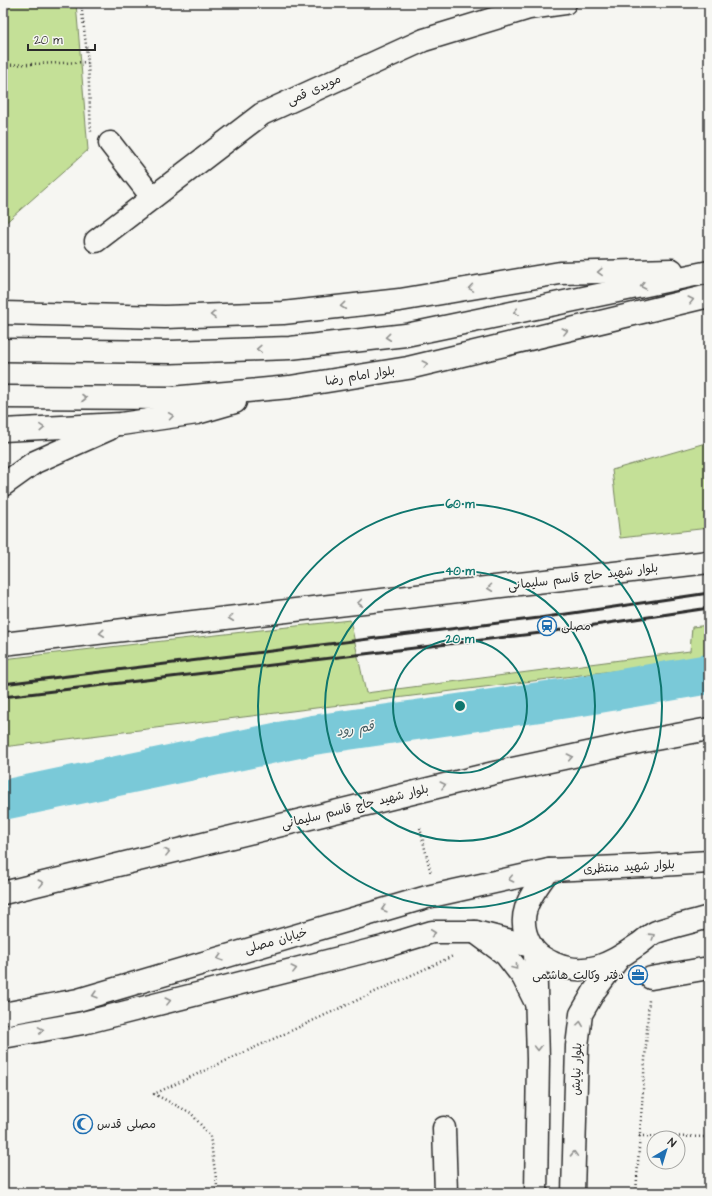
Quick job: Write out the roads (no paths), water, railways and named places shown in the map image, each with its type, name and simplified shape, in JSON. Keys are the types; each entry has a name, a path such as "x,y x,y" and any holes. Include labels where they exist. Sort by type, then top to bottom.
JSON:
{"main road":[{"name":"مویدی قمی","path":"96,241 262,114 424,40 529,8 565,3"},
{"path":"110,143 152,197"},
{"path":"3,314 165,317 283,312 400,300 560,273 709,268"},
{"path":"3,350 171,352 297,347 406,335 709,272"},
{"name":"بلوار امام رضا","path":"3,397 171,398 290,387 408,368 709,296"},
{"path":"3,430 120,424 198,413 290,387"},
{"path":"3,485 35,462 120,424"},
{"name":"بلوار شهید حاج قاسم سلیمانی","path":"3,644 709,562"},
{"name":"بلوار شهید حاج قاسم سلیمانی","path":"3,893 494,773 639,742 709,729"},
{"name":"بلوار شهید منتظری","path":"549,870 709,862"},
{"path":"536,1193 538,1059 537,1005 533,950 525,934 523,917 529,897 549,870"},
{"name":"خیابان مصلی","path":"3,1014 78,1000 427,897 549,870"},
{"path":"3,1038 83,1023 376,949 432,932 480,936 533,950 564,967 578,969 599,967 620,958 655,933 709,917"},
{"path":"480,936 506,955 523,977 537,1005"},
{"name":"بلوار نیایش","path":"573,1193 577,1046 581,1014 595,990 620,958"},
{"path":"651,978 709,968"},
{"path":"444,1128 446,1193"}],"waterway":[{"name":"قم رود","path":"3,800 313,735 581,696 709,674"}],"railway":[{"path":"3,684 539,618 709,593"},
{"path":"3,697 541,633 709,608"}],"place":[{"name":"مصلی","path":"547,626"},
{"name":"دفتر وکالت هاشمی","path":"638,975"},
{"name":"مصلی قدس","path":"83,1124"}]}
